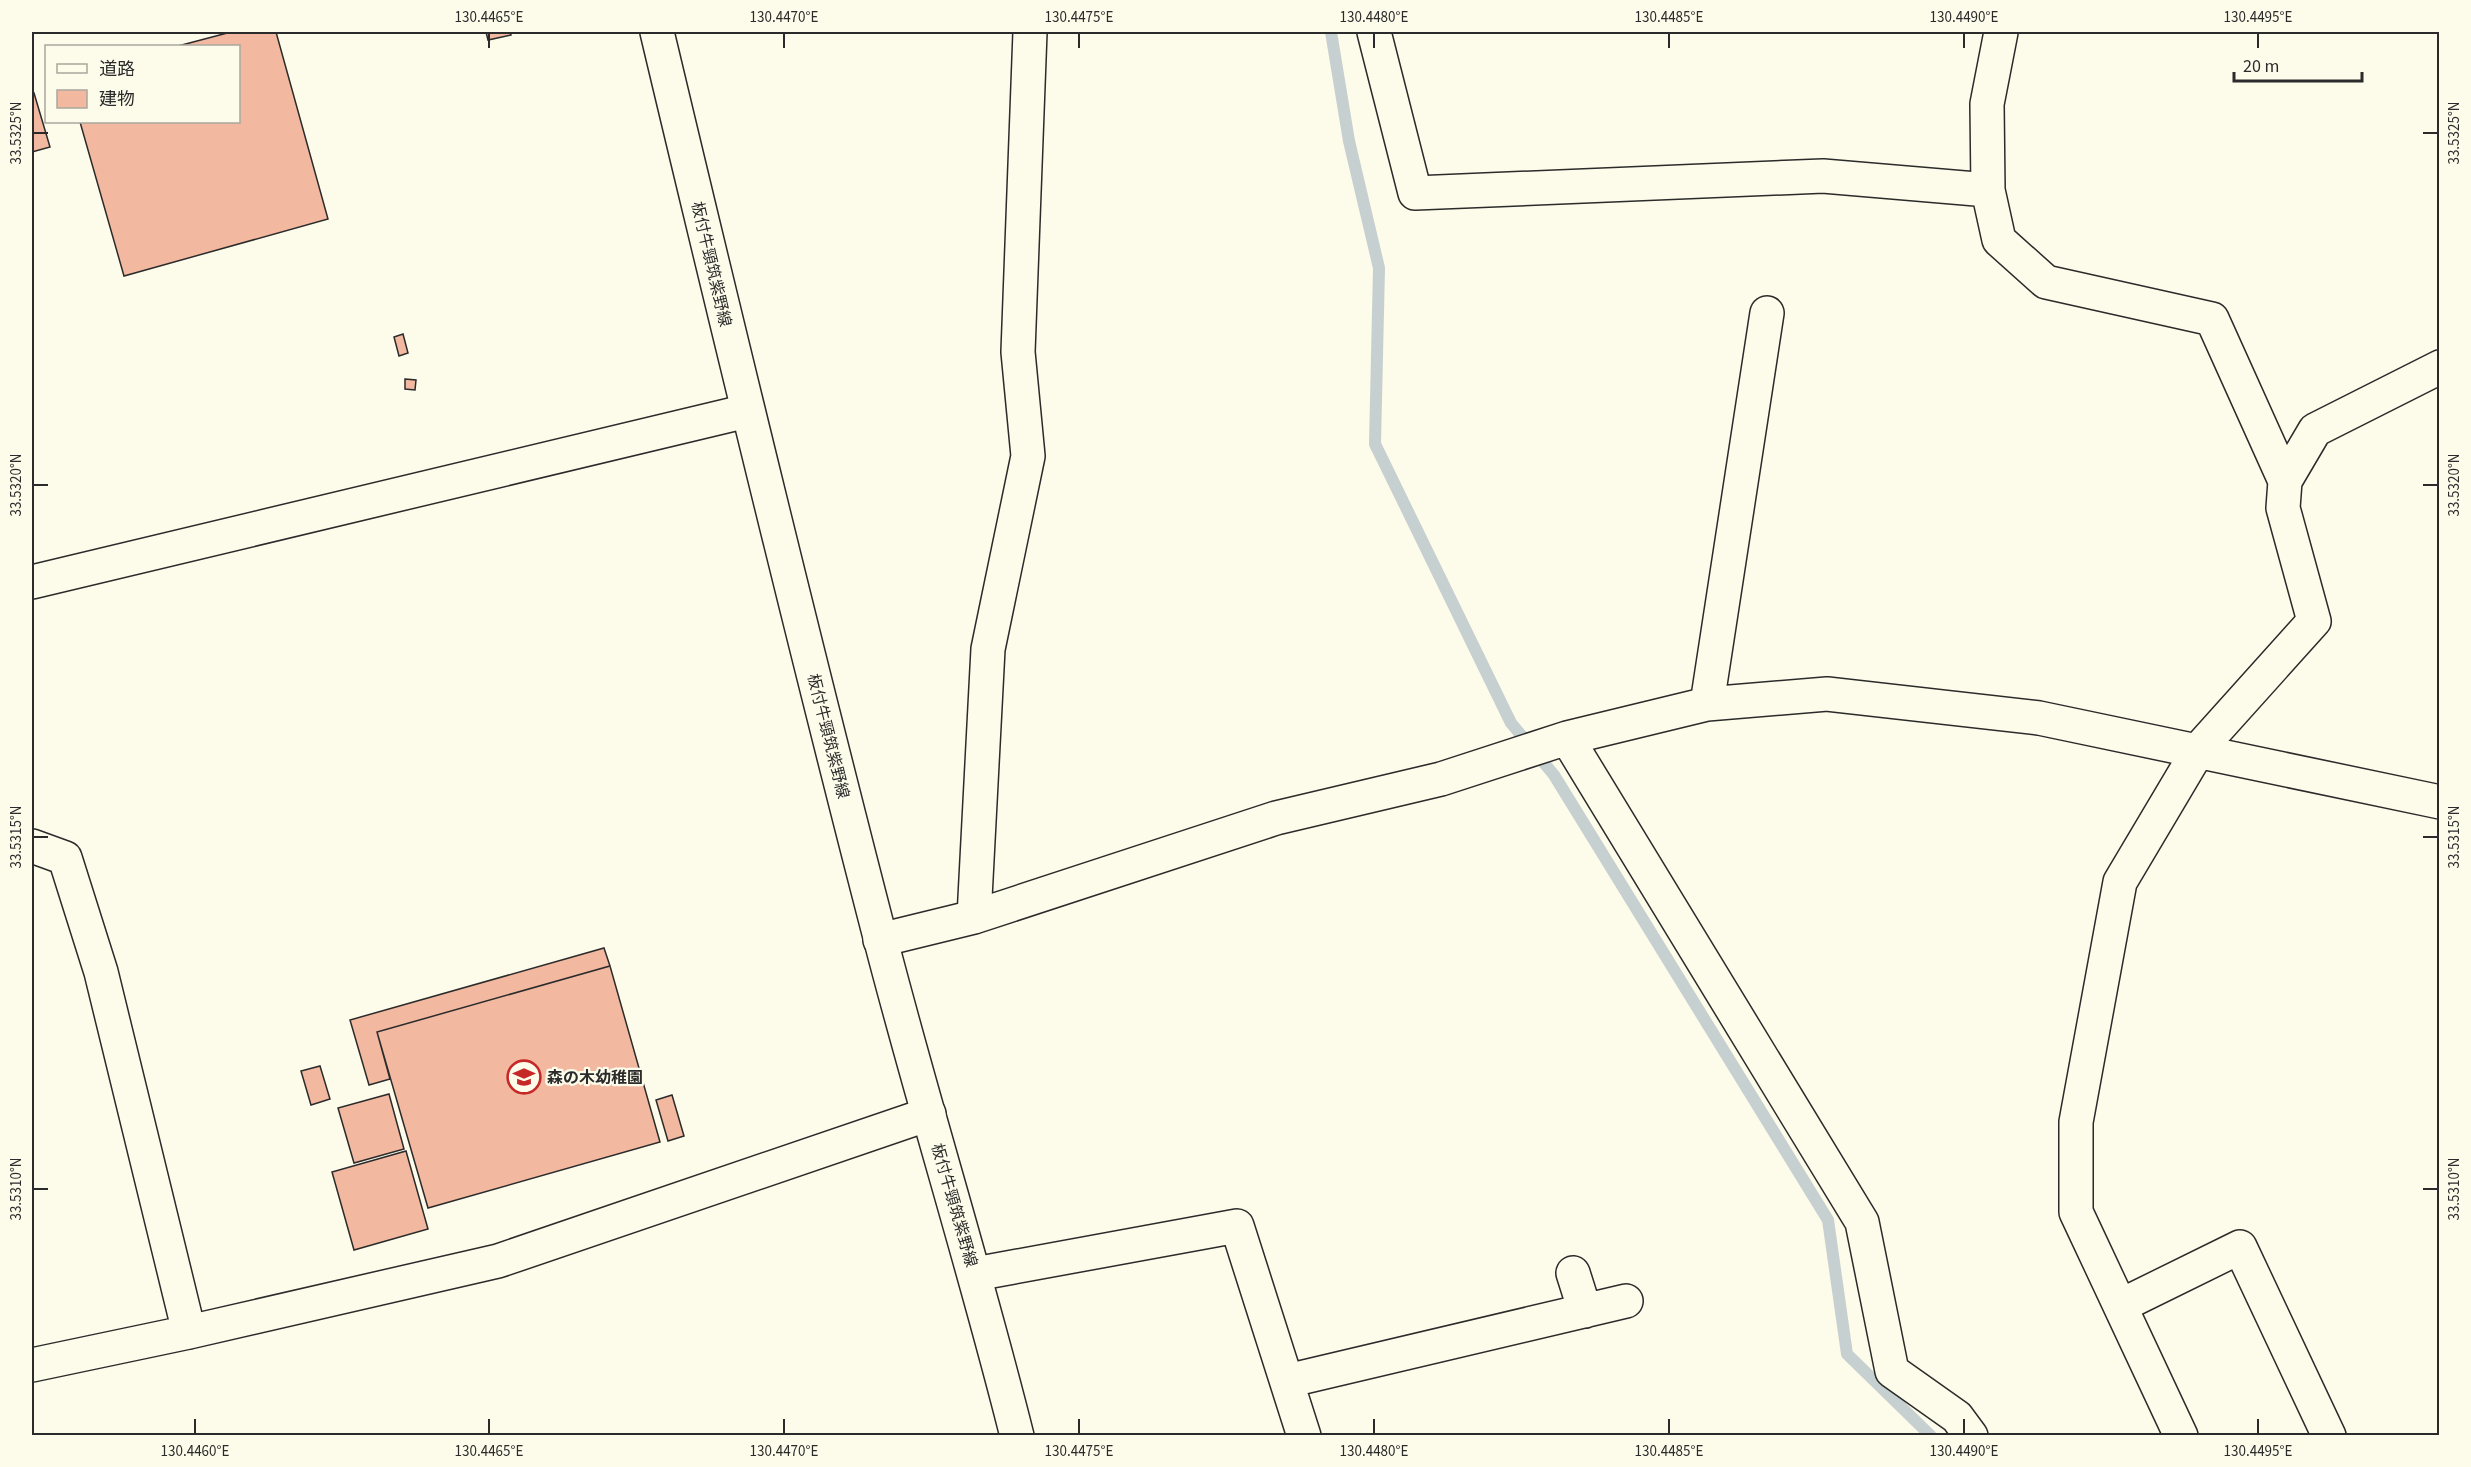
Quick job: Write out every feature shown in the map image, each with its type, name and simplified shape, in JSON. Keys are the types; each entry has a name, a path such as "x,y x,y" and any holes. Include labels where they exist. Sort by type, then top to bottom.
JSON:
{"street":[{"name":"板付牛頸筑紫野線","path":"657,32 747,411 880,940 975,1274 1017,1436"},
{"path":"974,917 988,649 1028,456 1018,352 1030,32"},
{"path":"1374,32 1415,193 1823,176 1988,190"},
{"path":"2001,32 1987,104 1988,190 1999,240 2046,282 2212,319 2285,481"},
{"path":"1707,704 1767,313"},
{"path":"2181,1436 2076,1212 2076,1122 2120,882 2199,749 2314,621 2283,508 2285,481 2315,430 2439,367"},
{"path":"32,582 747,411"},
{"path":"880,940 974,917 1276,818 1441,779 1567,738 1707,704 1827,694 2039,718 2199,749 2439,802"},
{"path":"1567,738 1862,1222 1892,1371 1957,1417 1971,1436"},
{"path":"32,846 65,858 101,972 189,1332"},
{"path":"32,1365 189,1332 498,1261 929,1114"},
{"path":"975,1274 1237,1226 1304,1436"},
{"path":"2120,1306 2240,1246 2329,1436"},
{"path":"1573,1273 1585,1311"},
{"path":"1287,1381 1626,1301"}],"building":[{"path":"231,32 276,32 328,219 124,276 80,123 240,123 240,45 182,45"},
{"path":"486,32 510,32 511,35 488,40"},
{"path":"34,93 50,147 32,152 32,94"},
{"path":"403,334 408,353 399,356 394,337"},
{"path":"405,379 416,380 415,390 405,389"},
{"path":"604,948 610,966 377,1032 390,1079 369,1085 350,1020"},
{"path":"610,966 660,1142 428,1208 377,1032"},
{"path":"320,1066 330,1099 311,1105 301,1071"},
{"path":"389,1094 404,1149 354,1163 338,1108"},
{"path":"672,1095 684,1136 668,1141 656,1100"},
{"path":"406,1151 428,1229 354,1250 332,1172"}],"waterway":[{"path":"1331,32 1349,141 1379,268 1375,444 1511,723 1554,775 1828,1220 1847,1354 1931,1436"}],"place":[{"name":"森の木幼稚園","path":"524,1077"}]}
